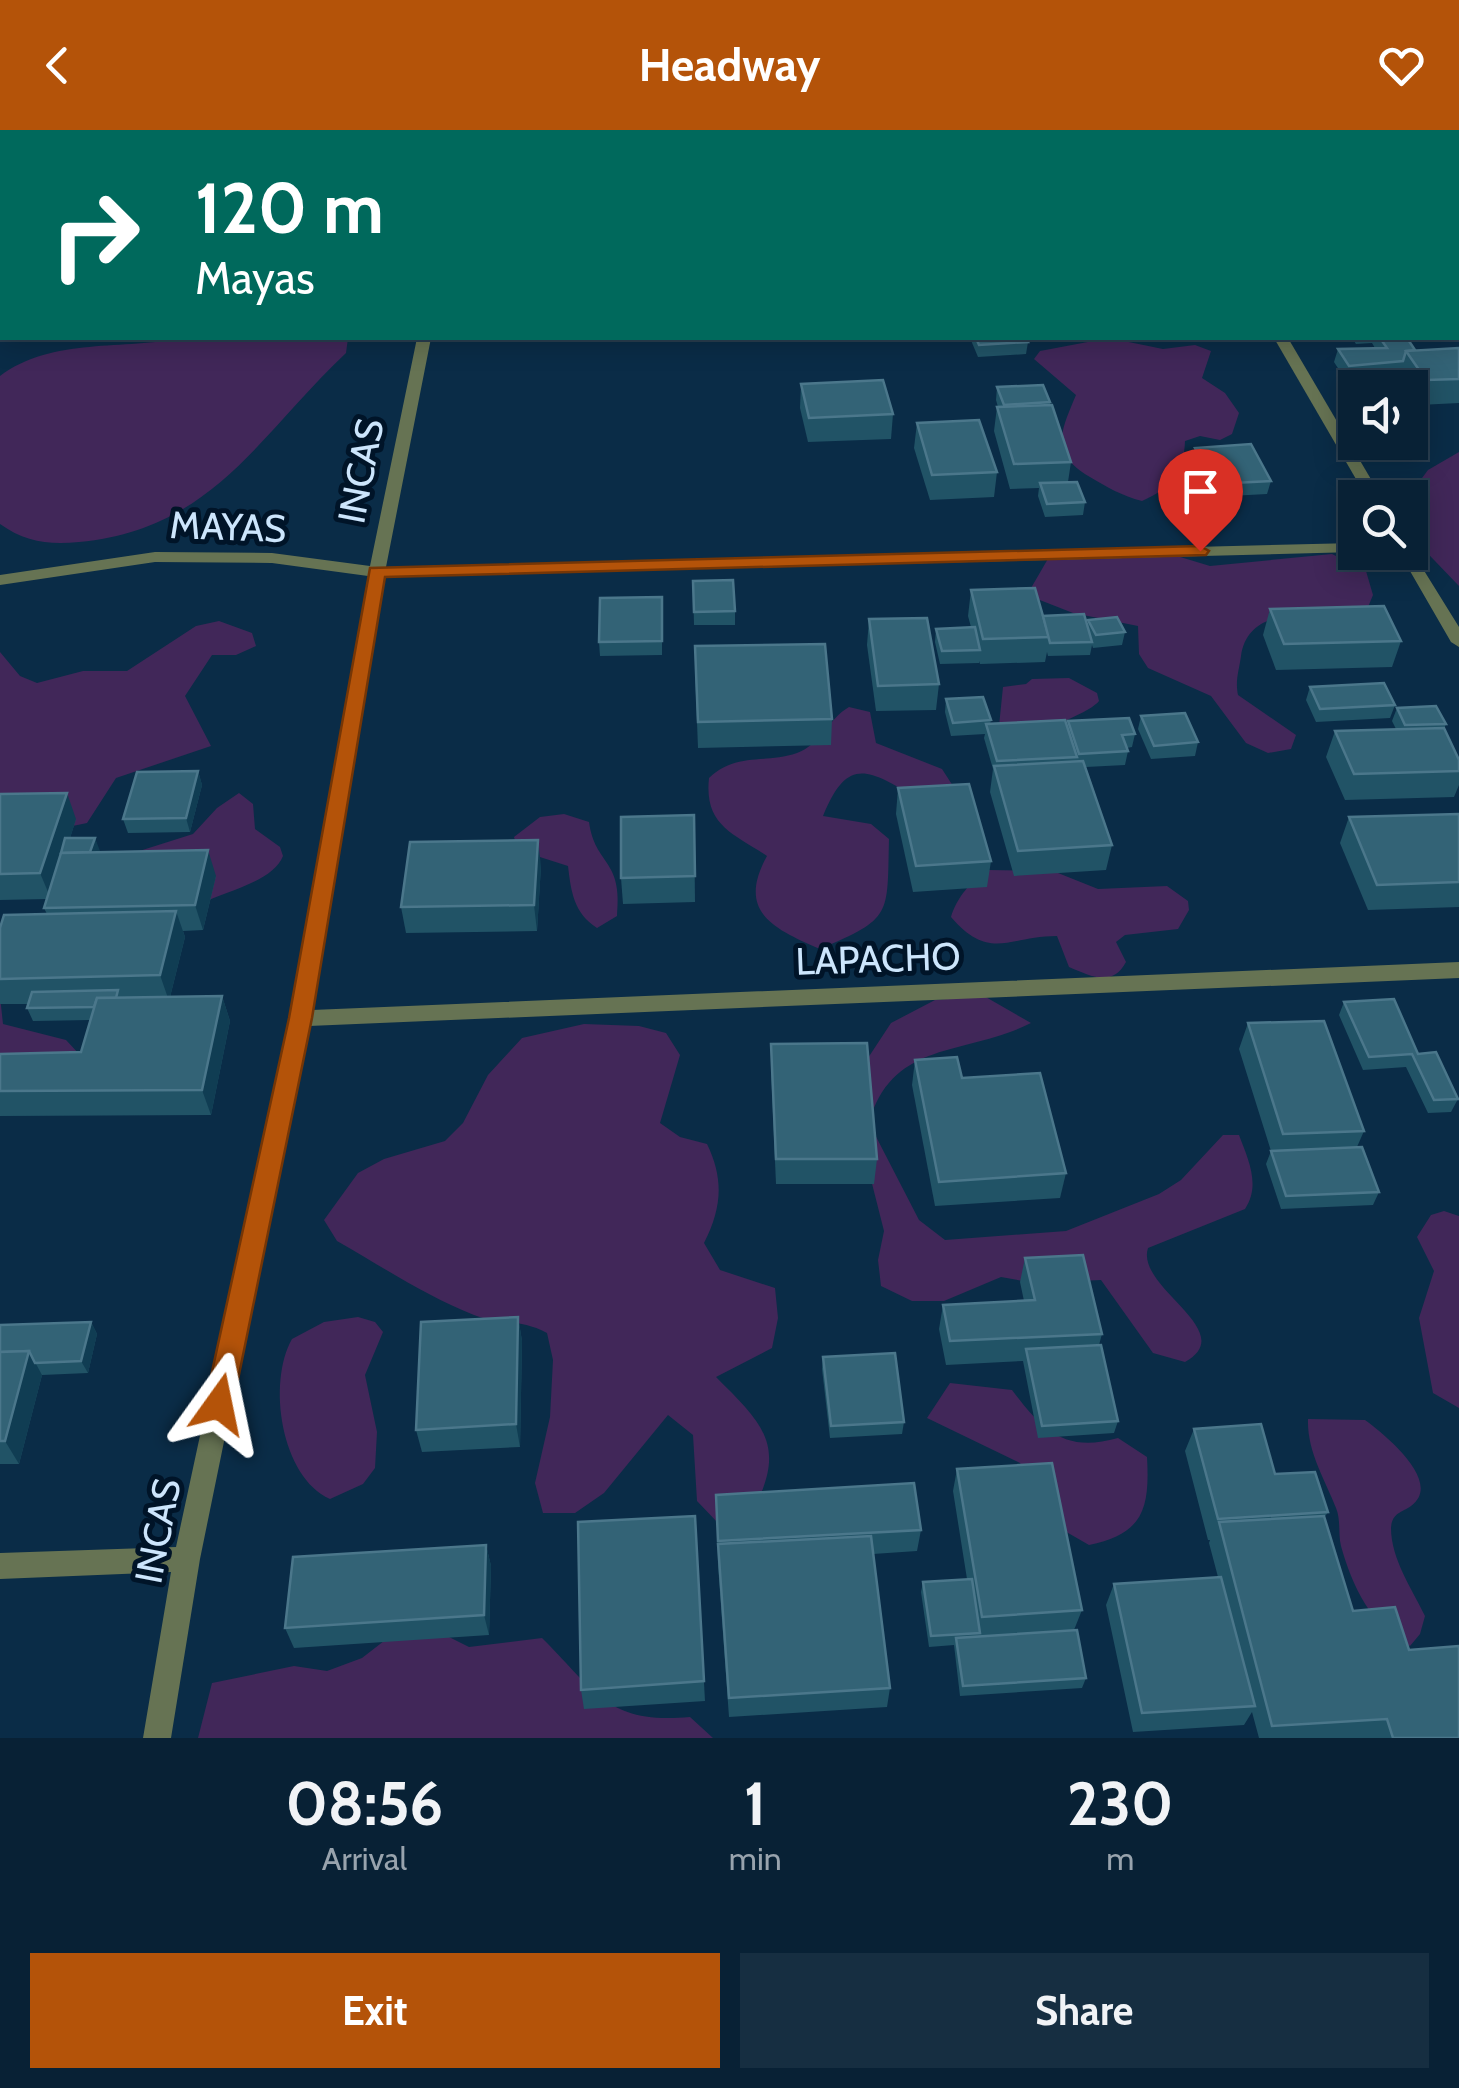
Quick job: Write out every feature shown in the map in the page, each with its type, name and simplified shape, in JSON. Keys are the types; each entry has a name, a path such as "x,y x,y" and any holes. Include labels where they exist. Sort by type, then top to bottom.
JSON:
{"street":[{"name":"INCAS","path":"158,1738 186,1559 300,1018 376,572 424,340"},
{"path":"1282,340 1364,480"},
{"name":"MAYAS","path":"0,580 154,557 272,558 376,572 1338,548"},
{"path":"1418,570 1459,642"},
{"name":"LAPACHO","path":"300,1018 1459,970"},
{"path":"0,1566 186,1559"}],"shaded area":[{"path":"348,340 346,353 230,474 165,519 125,534 68,543 28,538 0,524 0,376 42,355 161,341"},
{"path":"1119,340 1163,349 1195,345 1211,351 1202,378 1225,393 1239,413 1232,434 1220,440 1200,436 1185,441 1179,471 1161,491 1142,501 1121,494 1068,459 1063,430 1076,395 1034,359 1040,351"},
{"path":"1459,452 1459,586 1428,554 1428,480 1421,480 1428,470"},
{"path":"1167,553 1210,566 1332,554 1338,557 1338,570 1366,571 1373,595 1368,607 1274,618 1258,626 1247,638 1241,656 1238,695 1296,735 1291,749 1268,753 1246,743 1211,696 1148,668 1139,654 1138,626 1073,613 1027,595 1049,557"},
{"path":"219,621 252,633 256,646 236,655 212,655 185,696 211,746 116,778 87,823 63,828 0,820 0,652 20,676 37,683 83,671 127,671 196,626"},
{"path":"1069,678 1097,693 1099,701 1078,715 1039,730 999,726 1003,687 1026,684 1032,679"},
{"path":"849,707 870,712 876,743 942,769 953,786 915,797 871,775 850,776 841,784 823,816 871,824 889,839 888,884 886,899 873,921 820,949 788,934 765,916 756,891 767,856 732,834 716,817 711,807 709,778 730,765 805,749"},
{"path":"239,793 253,804 255,829 280,847 283,856 278,865 259,879 200,904 133,853 193,834 217,808"},
{"path":"564,814 589,822 616,883 617,916 597,928 579,909 568,866 518,850 514,837 540,817"},
{"path":"988,870 1053,871 1098,889 1167,886 1188,901 1189,910 1178,929 1125,935 1116,942 1126,962 1114,975 1100,978 1069,967 1057,936 989,943 965,931 951,917 965,890"},
{"path":"0,996 3,1024 66,1040 80,1055 0,1073"},
{"path":"984,996 1031,1023 913,1063 880,1096 869,1123 919,1220 945,1240 1066,1231 1159,1194 1181,1180 1223,1135 1239,1135 1253,1181 1245,1209 1148,1248 1148,1263 1156,1278 1201,1337 1199,1350 1185,1362 1153,1353 1101,1280 1034,1283 1001,1277 944,1301 912,1301 881,1286 878,1260 884,1231 865,1156 866,1061 891,1023 935,1000"},
{"path":"584,1024 639,1026 666,1033 680,1055 660,1123 680,1137 707,1144 716,1169 719,1194 704,1243 720,1270 775,1288 778,1318 772,1348 716,1377 758,1423 769,1453 763,1489 752,1512 718,1523 697,1501 693,1435 668,1415 604,1493 575,1513 543,1513 535,1483 550,1417 553,1360 547,1333 528,1325 484,1318 439,1299 337,1241 324,1220 358,1173 384,1159 445,1141 463,1123 488,1075 522,1038"},
{"path":"1444,1211 1459,1216 1459,1408 1433,1393 1419,1318 1434,1271 1417,1237 1431,1215"},
{"path":"358,1317 375,1322 383,1332 365,1375 377,1432 375,1468 363,1484 330,1499 313,1488 290,1450 283,1427 280,1379 292,1339 324,1322"},
{"path":"950,1383 1012,1390 1034,1417 1057,1435 1083,1443 1118,1438 1147,1457 1144,1505 1132,1526 1089,1545 1056,1526 1020,1463 927,1418"},
{"path":"1308,1419 1365,1420 1397,1447 1416,1472 1419,1496 1395,1516 1391,1528 1398,1562 1425,1616 1420,1634 1410,1646 1374,1617 1351,1576 1341,1546 1338,1513 1310,1443"},
{"path":"433,1629 469,1647 542,1638 604,1700 639,1715 690,1717 713,1738 198,1738 212,1683 294,1666 327,1671 362,1658 393,1634"}],"building":[{"path":"977,340 1028,342 979,345"},
{"path":"1381,340 1408,340 1415,350 1406,351 1403,361 1349,366 1338,349 1387,348"},
{"path":"1459,348 1459,379 1428,380 1428,370 1419,370 1406,351"},
{"path":"883,380 893,414 809,418 801,384"},
{"path":"1043,385 1050,402 1004,405 997,387"},
{"path":"1052,405 1071,462 1014,464 997,407"},
{"path":"979,420 997,472 932,475 917,423"},
{"path":"1251,444 1271,481 1214,484 1195,448"},
{"path":"1077,482 1085,502 1047,504 1040,483"},
{"path":"733,580 735,611 694,612 693,581"},
{"path":"1035,588 1049,637 983,639 971,590"},
{"path":"662,597 662,641 599,642 600,598"},
{"path":"1384,606 1401,641 1284,644 1270,609"},
{"path":"1084,614 1092,642 1050,643 1043,616"},
{"path":"1117,617 1125,632 1096,635 1088,620"},
{"path":"927,618 939,684 878,686 869,619"},
{"path":"975,627 980,650 942,651 936,629"},
{"path":"825,644 832,719 698,722 695,646"},
{"path":"1384,683 1395,705 1320,709 1310,687"},
{"path":"983,697 991,720 953,723 946,699"},
{"path":"1436,706 1446,724 1405,725 1397,708"},
{"path":"1185,713 1198,742 1154,746 1141,716"},
{"path":"1129,718 1135,734 1122,735 1128,751 1079,754 1068,721"},
{"path":"1065,720 1077,757 997,761 986,724"},
{"path":"1444,728 1459,760 1459,771 1354,774 1335,731"},
{"path":"1083,761 1112,845 1018,851 994,766"},
{"path":"198,771 186,818 123,819 137,772"},
{"path":"969,784 991,861 916,866 898,788"},
{"path":"67,793 40,873 0,874 0,794"},
{"path":"1459,814 1459,882 1377,885 1349,817"},
{"path":"694,815 695,876 621,878 621,817"},
{"path":"65,838 95,838 90,852 61,853"},
{"path":"538,840 534,905 401,907 410,842"},
{"path":"208,850 195,905 44,908 61,853"},
{"path":"176,911 160,975 0,979 0,928 4,915"},
{"path":"118,990 116,998 97,998 94,1007 27,1008 32,992"},
{"path":"222,996 202,1090 0,1091 0,1054 81,1052 97,998"},
{"path":"1394,999 1418,1054 1436,1052 1458,1099 1434,1100 1412,1054 1369,1057 1344,1002"},
{"path":"1324,1021 1364,1131 1283,1134 1248,1023"},
{"path":"867,1043 877,1159 776,1159 771,1044"},
{"path":"957,1057 962,1078 1040,1073 1066,1173 939,1182 915,1060"},
{"path":"1362,1147 1379,1192 1286,1196 1271,1151"},
{"path":"1083,1255 1102,1334 950,1341 943,1305 1035,1300 1025,1258"},
{"path":"518,1317 516,1424 416,1430 421,1322"},
{"path":"91,1322 81,1361 35,1363 29,1351 0,1352 0,1325"},
{"path":"1101,1345 1118,1421 1042,1426 1026,1349"},
{"path":"29,1351 5,1441 0,1441 0,1352"},
{"path":"895,1353 904,1422 831,1426 823,1357"},
{"path":"1261,1424 1275,1474 1315,1472 1328,1512 1218,1519 1194,1429"},
{"path":"1052,1463 1082,1610 982,1617 957,1469"},
{"path":"914,1483 921,1530 718,1541 716,1495"},
{"path":"695,1516 704,1681 581,1690 578,1522"},
{"path":"1324,1516 1353,1611 1395,1607 1409,1650 1459,1646 1459,1738 1393,1738 1387,1719 1272,1726 1219,1522"},
{"path":"871,1536 890,1688 729,1698 718,1544"},
{"path":"486,1545 484,1615 285,1628 293,1557"},
{"path":"1221,1577 1255,1706 1142,1713 1114,1584"},
{"path":"972,1579 980,1633 931,1636 923,1582"},
{"path":"1077,1630 1086,1678 963,1686 956,1638"}],"route":[{"path":"219,1404 300,1018 376,572 1200,551"}]}
